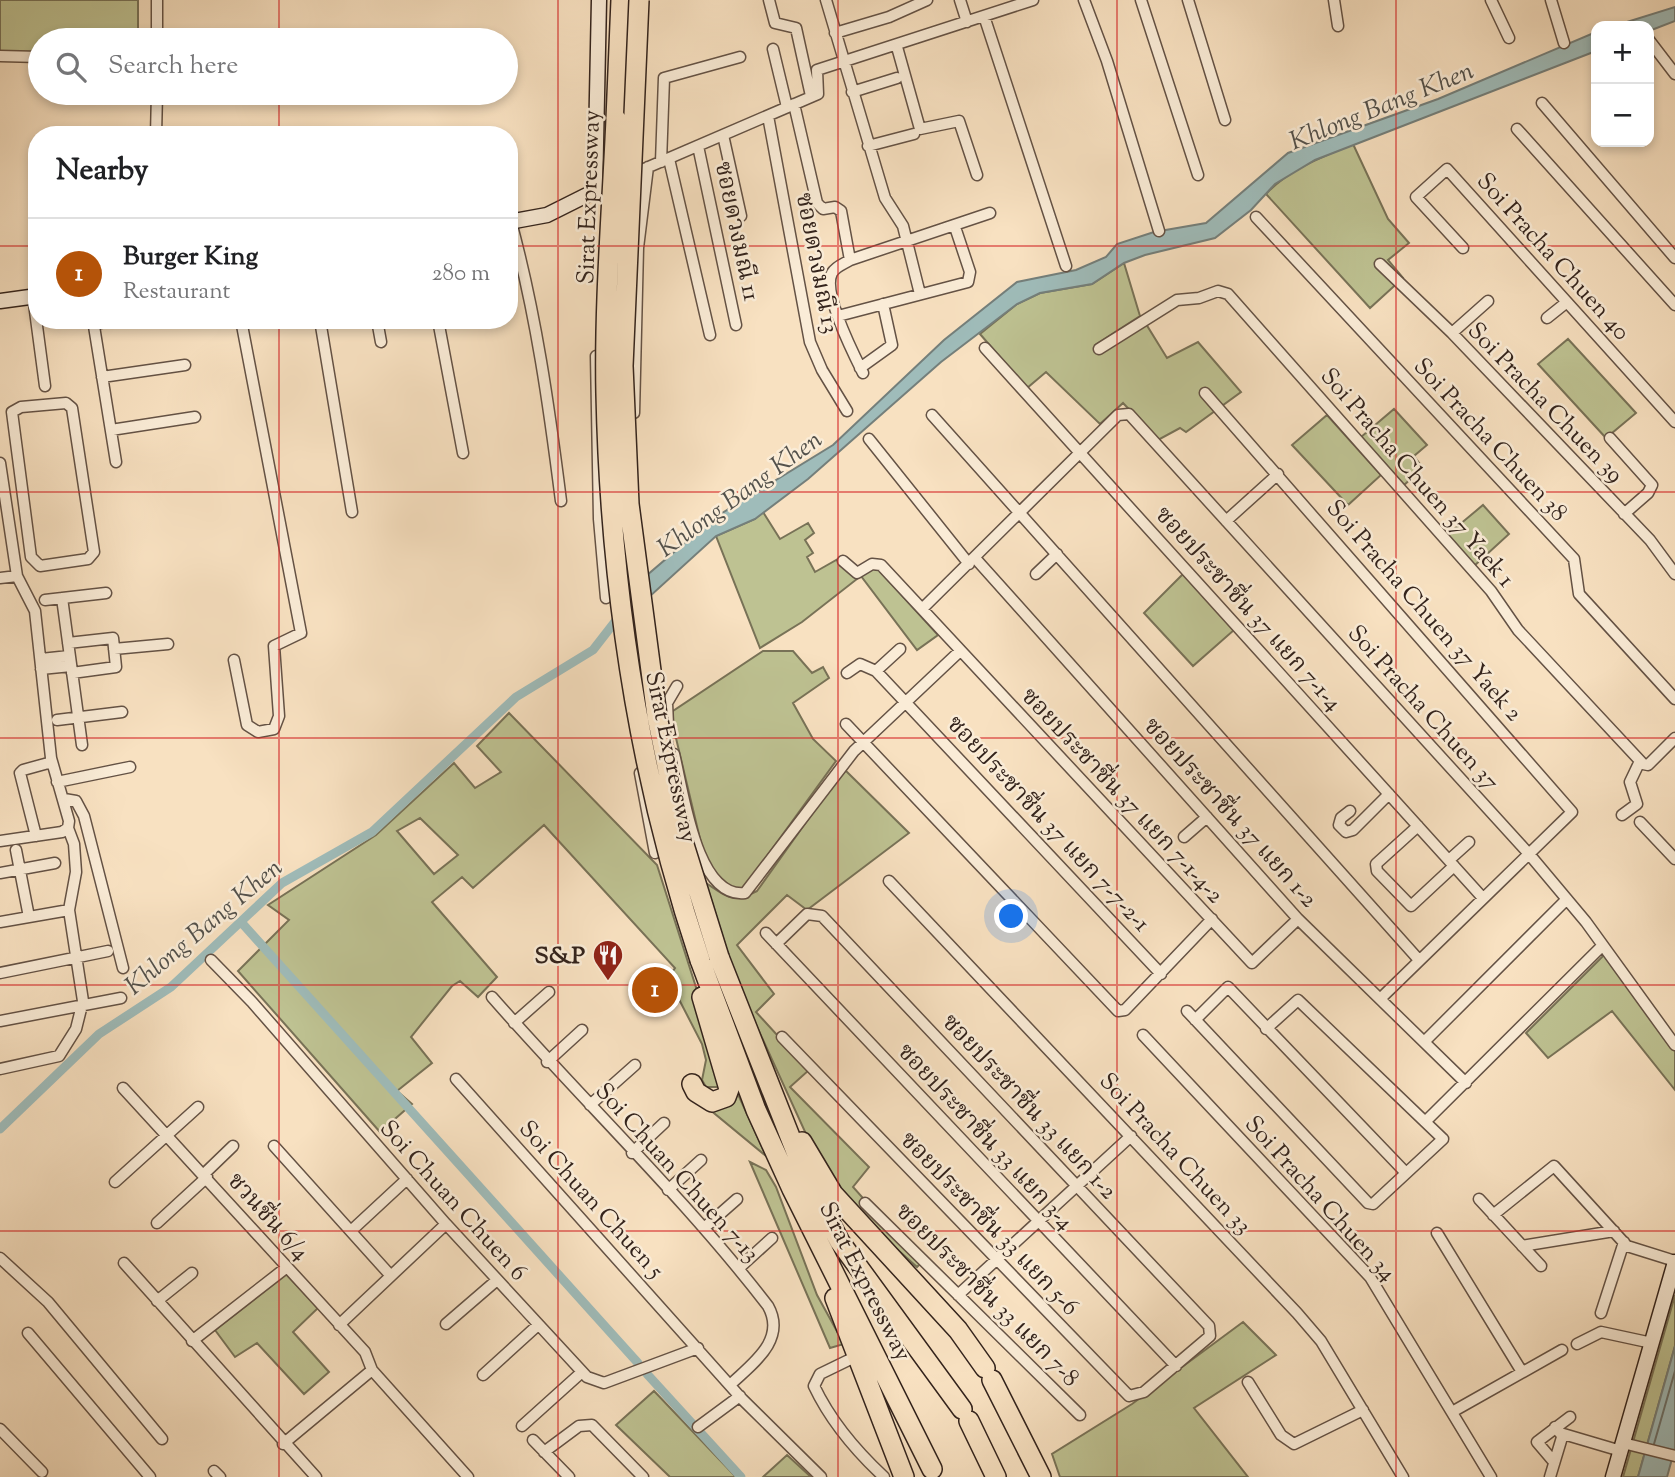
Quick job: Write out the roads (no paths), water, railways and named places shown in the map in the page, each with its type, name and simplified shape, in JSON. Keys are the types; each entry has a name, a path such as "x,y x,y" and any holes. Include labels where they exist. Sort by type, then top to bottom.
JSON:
{"highway":[{"name":"Sirat Expressway","path":"621,0 606,392 620,605 642,741 666,849 757,1110 792,1189 932,1469"},
{"name":"Sirat Expressway","path":"639,0 623,366 629,504 657,716 706,961 769,1088 806,1177 840,1242 965,1415 996,1477"},
{"path":"692,1084 696,1092 712,1102 726,1097 729,1089 700,987 706,961"},
{"path":"769,1088 833,1194 958,1330 988,1374 1041,1477"},
{"path":"792,1189 904,1477"}],"street":[{"path":"157,0 157,28"},
{"path":"595,191 598,0"},
{"path":"769,0 775,23 792,25 798,33 811,96"},
{"path":"826,0 868,146 885,198 900,218 920,294"},
{"path":"835,33 888,17 927,0"},
{"path":"960,0 967,22"},
{"path":"518,220 547,215 648,167 818,94 817,70 897,47 1033,0"},
{"path":"1084,0 1107,61 1159,231"},
{"path":"1141,0 1198,176"},
{"path":"1188,0 1224,120"},
{"path":"1334,0 1338,26"},
{"path":"1491,0 1509,38"},
{"path":"1551,0 1564,43"},
{"path":"985,16 1066,266"},
{"path":"897,47 920,129 959,121 976,175"},
{"path":"1654,47 1675,74"},
{"path":"773,49 819,207 835,207 841,211 850,260"},
{"path":"0,56 28,57"},
{"path":"710,335 665,161 664,78 740,57"},
{"path":"852,92 897,78"},
{"path":"1542,103 1675,258"},
{"path":"156,105 156,126"},
{"name":"ซอยดวงมณี 13","path":"768,116 808,334 822,370 847,411"},
{"path":"1517,129 1613,232 1675,305"},
{"path":"868,146 914,134"},
{"path":"723,135 741,216"},
{"name":"ซอยดวงมณี 11","path":"698,146 736,325"},
{"path":"626,581 623,471 634,445 638,248 648,167"},
{"name":"Soi Pracha Chuen 40","path":"1463,248 1416,197 1447,169 1675,422"},
{"path":"883,304 892,345 862,370 838,316 830,278 839,266 990,213"},
{"name":"Soi Pracha Chuen 38","path":"1256,217 1573,559 1579,594 1675,699"},
{"path":"838,316 920,294 939,292 968,282 970,272 955,227"},
{"path":"518,251 541,350 561,501"},
{"name":"Soi Pracha Chuen 39","path":"1380,264 1452,333 1650,540 1675,574"},
{"name":"Soi Pracha Chuen 37 Yaek 1","path":"1099,349 1177,300 1199,298 1218,291 1228,294 1491,591 1518,630 1640,761"},
{"path":"0,301 28,297"},
{"path":"1452,333 1488,301"},
{"path":"1547,318 1567,302"},
{"path":"39,329 45,386"},
{"path":"94,329 116,462"},
{"path":"234,660 247,725 258,732 274,729 279,716 274,646 302,633 243,329"},
{"path":"322,329 352,512"},
{"path":"379,329 382,342"},
{"path":"440,329 463,453"},
{"name":"ซอยประชาชื่น 37 แยก 7-1-4","path":"985,348 1482,897"},
{"path":"607,598 599,519 596,356 635,353"},
{"path":"102,377 185,365"},
{"name":"Soi Pracha Chuen 37 Yaek 2","path":"1205,393 1570,807 1571,816 1529,854"},
{"path":"70,405 93,542 91,558 43,566 33,562 18,459 13,410 21,407 70,405"},
{"name":"Soi Pracha Chuen 37","path":"1081,454 1118,415 1125,413 1131,416 1529,854 1602,946 1675,1045"},
{"path":"932,415 1419,960"},
{"path":"111,430 195,417"},
{"path":"1610,438 1652,485 1648,493 1624,514"},
{"name":"ซอยประชาชื่น 37 แยก 1-2","path":"869,439 972,561 1298,919 1466,1083"},
{"path":"923,608 1081,454"},
{"path":"0,1069 59,1056 76,1030 82,1008 69,910 76,872 74,844 52,762 35,611 17,576 0,462 18,459"},
{"path":"1226,521 1278,474"},
{"path":"1036,574 1057,554"},
{"name":"ซอยประชาชื่น 37 แยก 7-1-4-2","path":"843,561 857,573 872,564 881,565 1252,963 1298,919"},
{"path":"0,578 17,576"},
{"path":"45,600 106,593"},
{"path":"62,598 82,744"},
{"path":"41,664 116,667 113,638 68,643"},
{"path":"114,649 168,644"},
{"path":"847,673 860,664 876,671 900,649"},
{"path":"677,686 670,696 666,712 703,865 712,880 733,893 749,891 836,772 863,742 960,651"},
{"name":"ซอยประชาชื่น 37 แยก 7-7-2-1","path":"876,671 1161,974"},
{"path":"57,720 122,712"},
{"path":"655,853 630,721 666,712"},
{"path":"846,724 1121,1012 1212,919"},
{"path":"1622,815 1637,804 1630,782 1640,761 1648,765 1675,738"},
{"path":"36,836 20,774 23,769 52,762"},
{"path":"57,782 130,767"},
{"path":"1350,811 1341,818 1339,825 1346,832 1353,830 1389,794"},
{"path":"64,799 76,801 85,816 123,968"},
{"path":"1184,837 1207,817"},
{"path":"1640,822 1675,859"},
{"path":"1418,826 1376,864 1377,871 1410,906 1469,842"},
{"path":"0,841 68,828"},
{"path":"16,850 29,917"},
{"path":"1380,999 1529,854"},
{"path":"0,873 55,863"},
{"name":"Soi Pracha Chuen 33","path":"889,881 1297,1313 1321,1341 1403,1477"},
{"path":"1424,1042 1566,900"},
{"path":"0,922 69,910"},
{"name":"ซอยประชาชื่น 33 แยก 1-2","path":"776,944 807,914 822,916 1209,1326 1210,1336 1176,1366"},
{"name":"ซอยประชาชื่น 33 แยก 3-4","path":"766,933 1176,1366"},
{"path":"1426,1121 1602,946"},
{"path":"0,974 76,960 108,951"},
{"name":"Soi Chuan Chuen 6","path":"211,960 582,1372"},
{"path":"1266,1029 1298,1000 1443,1139 1406,1173 1370,1204 1191,1015 1228,987 1266,1029 1406,1173"},
{"path":"514,1023 550,992"},
{"path":"0,1021 82,1008 121,998"},
{"name":"Soi Chuan Chuen 7-13","path":"492,998 547,1062 704,1228 739,1268 772,1314 773,1331 765,1351 731,1384"},
{"path":"547,1062 582,1030"},
{"name":"Soi Pracha Chuen 34","path":"1143,1035 1370,1277 1491,1477"},
{"name":"ซอยประชาชื่น 33 แยก 5-6","path":"782,1037 1129,1396 1144,1392 1176,1366"},
{"path":"590,1105 635,1065"},
{"name":"Soi Chuan Chuen 5","path":"456,1079 740,1396 821,1477"},
{"name":"ชวนชื่น 6/4","path":"123,1088 369,1357 372,1370 468,1477"},
{"path":"114,1182 198,1107"},
{"path":"632,1153 664,1122"},
{"path":"958,1295 1131,1136"},
{"path":"157,1223 233,1146"},
{"path":"274,1146 391,1276"},
{"path":"668,1190 701,1160"},
{"path":"1493,1215 1554,1166 1624,1242 1636,1250 1675,1261 1613,1477"},
{"path":"352,1230 407,1179"},
{"path":"704,1228 737,1199"},
{"path":"1479,1199 1541,1266"},
{"name":"ซอยประชาชื่น 33 แยก 7-8","path":"865,1203 1080,1415"},
{"path":"339,1325 446,1224"},
{"path":"1522,1245 1614,1231"},
{"path":"1437,1233 1522,1372"},
{"path":"739,1268 772,1238"},
{"path":"1601,1313 1624,1242"},
{"path":"1,1261 48,1302 162,1439"},
{"path":"124,1264 283,1444 316,1477"},
{"path":"192,1341 287,1267"},
{"path":"157,1301 192,1273"},
{"path":"446,1324 497,1280"},
{"path":"483,1375 538,1325"},
{"path":"1577,1344 1601,1332 1652,1343"},
{"path":"28,1333 150,1477"},
{"path":"522,1426 582,1372 593,1382 604,1383 698,1348"},
{"path":"1452,1412 1562,1350"},
{"path":"857,1356 820,1374 814,1386 828,1413 848,1440 884,1477"},
{"path":"283,1444 372,1370"},
{"path":"1248,1382 1281,1435 1294,1444 1363,1410"},
{"path":"698,1427 740,1396"},
{"path":"1554,1462 1537,1442 1559,1430 1570,1417"},
{"path":"544,1452 579,1426 592,1424 643,1477"},
{"path":"0,1429 42,1472"},
{"path":"1559,1430 1622,1447 1642,1447 1675,1456"},
{"path":"1549,1477 1559,1430"},
{"path":"533,1440 569,1477"}],"water":[{"path":"1675,7 1675,21 1654,29 1654,21 1630,21"},
{"path":"1591,34 1591,53 1315,160 1275,184 1251,210 1215,238 1145,255 1124,263 1092,284 1040,293 1017,304 941,362 808,479 755,519 716,536 648,598 646,576 714,518 833,445 944,340 1017,282 1076,270 1106,257 1117,244 1154,232 1206,223 1288,153 1438,99"},
{"path":"1675,1346 1675,1448 1667,1477 1638,1477"}],"waterway":[{"name":"Khlong Bang Khen","path":"0,1129 99,1034 171,987 282,883 372,832 516,697 593,650 621,614"},
{"path":"241,922 638,1363"},
{"path":"647,1374 741,1477"}],"place":[{"name":"S&P","path":"608,982"},
{"name":"Burger King","path":"655,990"}]}
